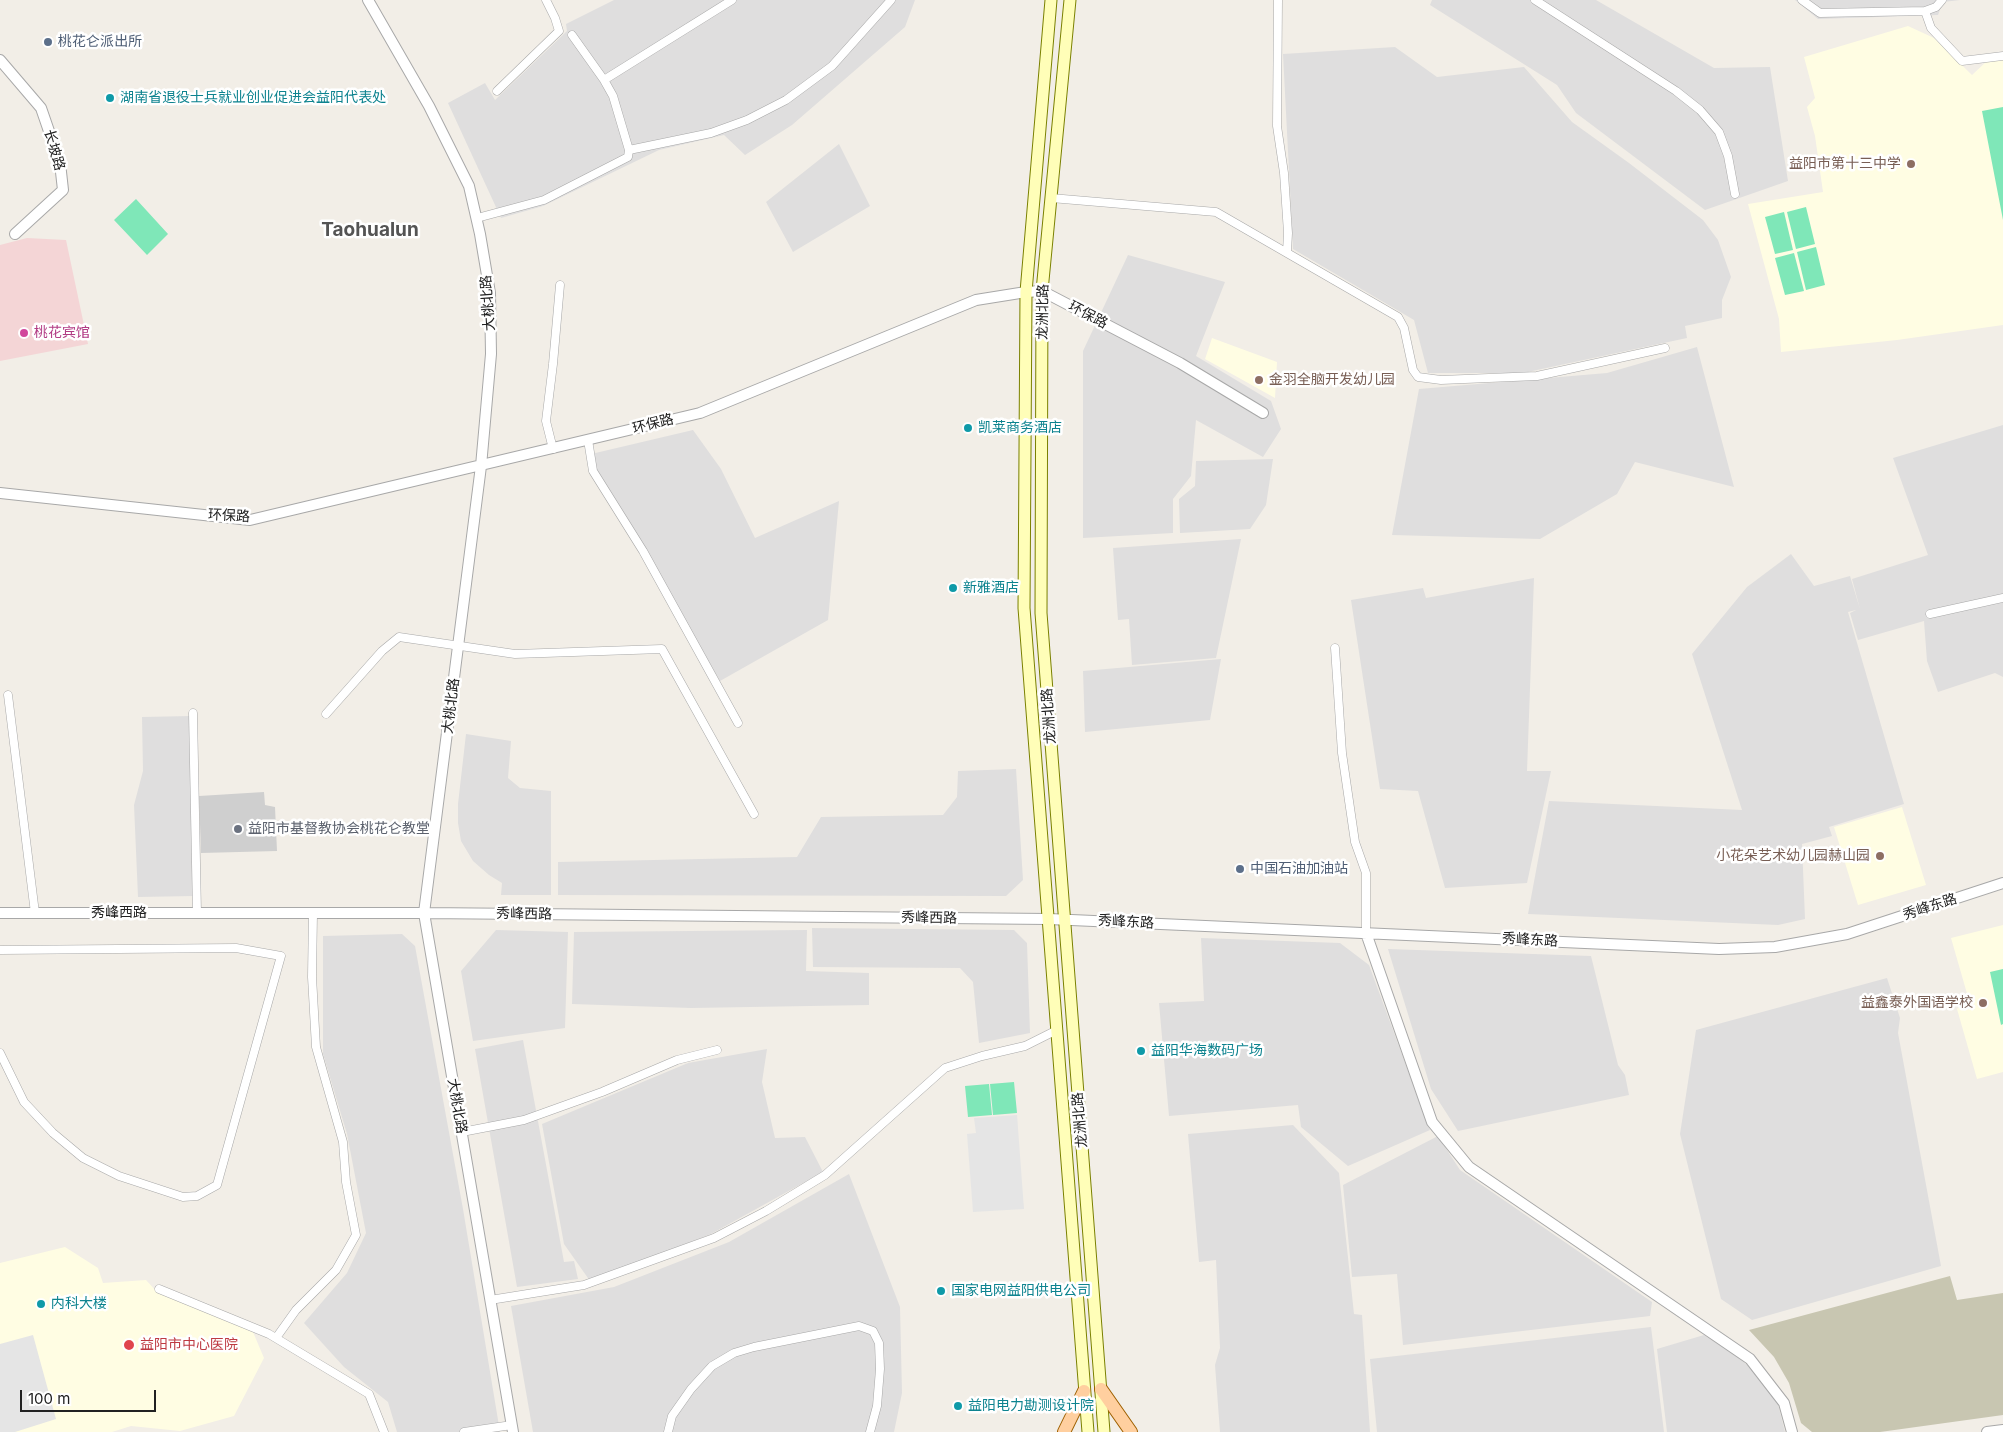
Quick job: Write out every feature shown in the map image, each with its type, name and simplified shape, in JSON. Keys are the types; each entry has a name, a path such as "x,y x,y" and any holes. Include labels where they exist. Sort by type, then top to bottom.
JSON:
{"main road":[{"name":"龙洲北路","path":"1051,0 1026,292 1024,608 1088,1432"},
{"name":"龙洲北路","path":"1070,0 1042,291 1041,613 1104,1432"},
{"path":"1101,1389 1131,1432"},
{"path":"1064,1432 1084,1391"}],"street":[{"name":"大桃北路","path":"368,0 428,106 469,186 477,218 490,293 491,354 481,466 424,913 512,1428"},
{"path":"497,91 559,31 556,18 546,0"},
{"path":"604,80 732,0"},
{"path":"629,150 711,133 747,120 786,100 832,66 890,0"},
{"path":"1278,0 1277,126 1284,174 1288,233 1287,252"},
{"path":"1535,0 1676,91 1700,110 1719,132 1728,156 1735,194"},
{"path":"1802,0 1820,13 1925,11 1936,8 1942,0"},
{"path":"1925,11 1931,28 1962,61 2003,56"},
{"path":"477,218 544,200 628,157 629,150 613,96 572,35"},
{"name":"长坡路","path":"0,60 41,108 60,163 63,190 15,234"},
{"path":"1051,198 1216,212 1398,317 1404,328 1412,370 1418,377 1441,380 1537,376 1665,348"},
{"path":"553,448 546,421 560,285"},
{"name":"环保路","path":"0,493 250,520 700,413 976,300 1026,292 1042,291 1180,363 1263,413"},
{"path":"588,440 593,471 643,551 738,723"},
{"path":"1930,614 2003,598"},
{"path":"326,714 382,651 399,637 515,654 662,649 754,814"},
{"path":"1335,648 1342,753 1355,842 1366,873 1366,933 1432,1122 1469,1166 1750,1360 1784,1402 1792,1432"},
{"path":"8,695 35,913"},
{"path":"193,713 197,913"},
{"name":"秀峰东路","path":"1049,919 1720,949 1775,947 1847,934 2003,883"},
{"name":"秀峰西路","path":"0,913 424,913 1049,919"},
{"path":"276,1338 296,1310 336,1270 356,1235 346,1182 343,1142 316,1047 312,977 313,913"},
{"path":"0,950 236,948 281,956 217,1185 197,1196 183,1197 119,1176 83,1158 53,1133 24,1102 0,1053"},
{"path":"490,1300 584,1285 714,1238 766,1211 825,1175 945,1068 982,1056 1025,1046 1057,1030"},
{"path":"462,1132 524,1120 602,1092 677,1060 717,1050"},
{"path":"159,1289 276,1338 369,1394 384,1432"},
{"path":"668,1432 672,1416 691,1390 712,1366 734,1353 754,1347 859,1326 873,1331 879,1343 880,1370 877,1406 870,1432"},
{"path":"464,1432 512,1428"},
{"path":"1987,1432 2003,1430"}],"shaded area":[{"path":"614,0 915,0 905,27 792,125 745,155 724,135 659,150 543,206 501,218 448,103 485,83 495,100 567,31 566,24"},
{"path":"1432,0 1596,0 1714,68 1770,67 1788,181 1705,210 1576,113 1557,85 1430,5"},
{"path":"1795,0 1960,0 1943,2 1938,15 1818,19"},
{"name":"益阳市第十三中学","path":"1908,26 1934,38 1972,75 1987,61 2003,58 2003,325 1897,340 1781,352 1779,319 1748,204 1823,192 1815,136 1807,107 1815,98 1804,57"},
{"path":"1395,47 1437,77 1524,67 1572,122 1703,220 1718,240 1731,277 1722,300 1722,318 1685,326 1687,338 1523,373 1428,373 1414,320 1293,249 1283,54"},
{"path":"839,144 870,206 793,252 766,202"},
{"name":"桃花宾馆","path":"27,238 66,240 88,344 0,361 0,245"},
{"path":"1128,255 1225,282 1196,356 1271,401 1281,429 1263,457 1196,420 1191,476 1173,499 1173,533 1083,538 1083,351"},
{"name":"金羽全脑开发幼儿园","path":"1212,338 1277,362 1275,398 1205,359"},
{"path":"1697,347 1734,487 1635,462 1617,494 1540,539 1392,535 1419,389 1607,373"},
{"path":"2003,425 2003,677 1995,673 1938,692 1927,661 1924,621 1858,640 1850,613 1856,610 1848,612 1904,804 1829,827 1832,836 1802,844 1805,919 1778,925 1528,914 1549,801 1742,810 1692,654 1747,587 1791,554 1814,586 1850,576 1860,609 1852,579 1928,555 1893,458"},
{"path":"693,430 721,469 755,538 839,501 828,620 720,681 587,455"},
{"path":"1273,459 1266,505 1250,529 1180,533 1179,499 1195,486 1196,461"},
{"path":"1241,539 1216,658 1132,665 1129,619 1118,620 1113,548"},
{"path":"1534,578 1527,771 1551,771 1527,883 1445,888 1418,791 1380,789 1351,600 1423,588 1426,598"},
{"path":"1221,659 1210,720 1085,732 1083,671"},
{"path":"191,716 194,896 138,897 134,805 143,771 142,717"},
{"path":"466,734 511,741 508,778 520,788 551,791 551,895 501,895 502,883 473,861 461,841 458,823 458,804"},
{"path":"1016,769 1023,880 1006,896 558,895 558,862 797,857 821,817 943,815 957,797 958,771"},
{"name":"益阳市基督教协会桃花仑教堂","path":"264,792 265,805 275,807 277,851 201,853 199,796"},
{"name":"小花朵艺术幼儿园赫山园","path":"1902,807 1926,885 1858,905 1834,827"},
{"name":"益鑫泰外国语学校","path":"2003,925 2003,1072 1977,1079 1957,1009 1968,997 1951,938"},
{"path":"812,928 1014,930 1027,943 1030,1033 979,1043 973,982 960,968 813,967"},
{"path":"496,930 568,932 565,1028 473,1041 461,971"},
{"path":"807,930 806,971 869,973 869,1005 691,1008 572,1004 574,932"},
{"path":"402,934 415,946 463,1209 500,1432 397,1432 388,1402 344,1367 304,1323 347,1273 366,1233 347,1134 323,1054 323,936"},
{"path":"1201,938 1340,943 1369,965 1430,1130 1348,1166 1301,1127 1298,1105 1169,1116 1159,1003 1204,1001"},
{"path":"1388,949 1591,956 1618,1065 1625,1075 1629,1095 1458,1131 1431,1089"},
{"path":"1887,978 1900,1018 1898,1033 1941,1266 1752,1320 1721,1299 1680,1134 1696,1030"},
{"path":"523,1040 564,1262 574,1261 578,1279 517,1287 475,1049"},
{"path":"767,1049 762,1082 775,1138 805,1137 823,1172 711,1234 590,1281 564,1244 542,1124 688,1063"},
{"path":"1017,1115 1024,1209 973,1212 967,1134 976,1133 974,1118"},
{"path":"1293,1125 1339,1173 1354,1314 1362,1315 1370,1432 1220,1432 1215,1365 1220,1348 1216,1260 1199,1262 1188,1134"},
{"path":"1438,1136 1460,1170 1652,1302 1650,1316 1403,1345 1397,1274 1352,1277 1343,1185"},
{"path":"849,1174 900,1307 902,1393 894,1432 533,1432 511,1306 614,1287 729,1242"},
{"name":"益阳市中心医院","path":"65,1247 98,1268 103,1283 146,1280 157,1292 253,1332 264,1358 234,1416 180,1431 131,1426 112,1432 0,1432 0,1263"},
{"path":"1950,1276 1957,1300 2003,1293 2003,1415 1880,1432 1812,1432 1801,1423 1789,1383 1774,1357 1749,1330"},
{"path":"1651,1327 1664,1432 1377,1432 1370,1359"},
{"path":"33,1335 56,1419 15,1432 0,1432 0,1344"},
{"path":"1704,1335 1737,1356 1760,1377 1778,1404 1785,1432 1667,1432 1657,1349"}],"green space":[{"path":"2003,107 2003,220 1982,111"},
{"path":"136,199 168,234 147,255 114,220"},
{"path":"1806,207 1815,244 1796,249 1787,212"},
{"path":"1784,212 1793,250 1775,254 1765,217"},
{"path":"1816,247 1825,285 1806,290 1797,252"},
{"path":"1794,253 1804,291 1785,295 1775,258"},
{"path":"2003,969 2003,1024 2001,1025 1990,972"},
{"path":"1014,1082 1017,1113 993,1115 990,1084"},
{"path":"989,1084 992,1115 968,1117 965,1086"}],"place":[{"name":"桃花仑派出所","path":"48,42"},
{"name":"湖南省退役士兵就业创业促进会益阳代表处","path":"110,98"},
{"name":"益阳市第十三中学","path":"1911,164"},
{"name":"桃花宾馆","path":"24,333"},
{"name":"金羽全脑开发幼儿园","path":"1259,380"},
{"name":"凯莱商务酒店","path":"968,428"},
{"name":"新雅酒店","path":"953,588"},
{"name":"益阳市基督教协会桃花仑教堂","path":"238,829"},
{"name":"小花朵艺术幼儿园赫山园","path":"1880,856"},
{"name":"中国石油加油站","path":"1240,869"},
{"name":"益鑫泰外国语学校","path":"1983,1003"},
{"name":"益阳华海数码广场","path":"1141,1051"},
{"name":"国家电网益阳供电公司","path":"941,1291"},
{"name":"内科大楼","path":"41,1304"},
{"name":"益阳市中心医院","path":"129,1345"},
{"name":"益阳电力勘测设计院","path":"958,1406"}],"district":[{"name":"Taohualun","path":"370,230"}]}
